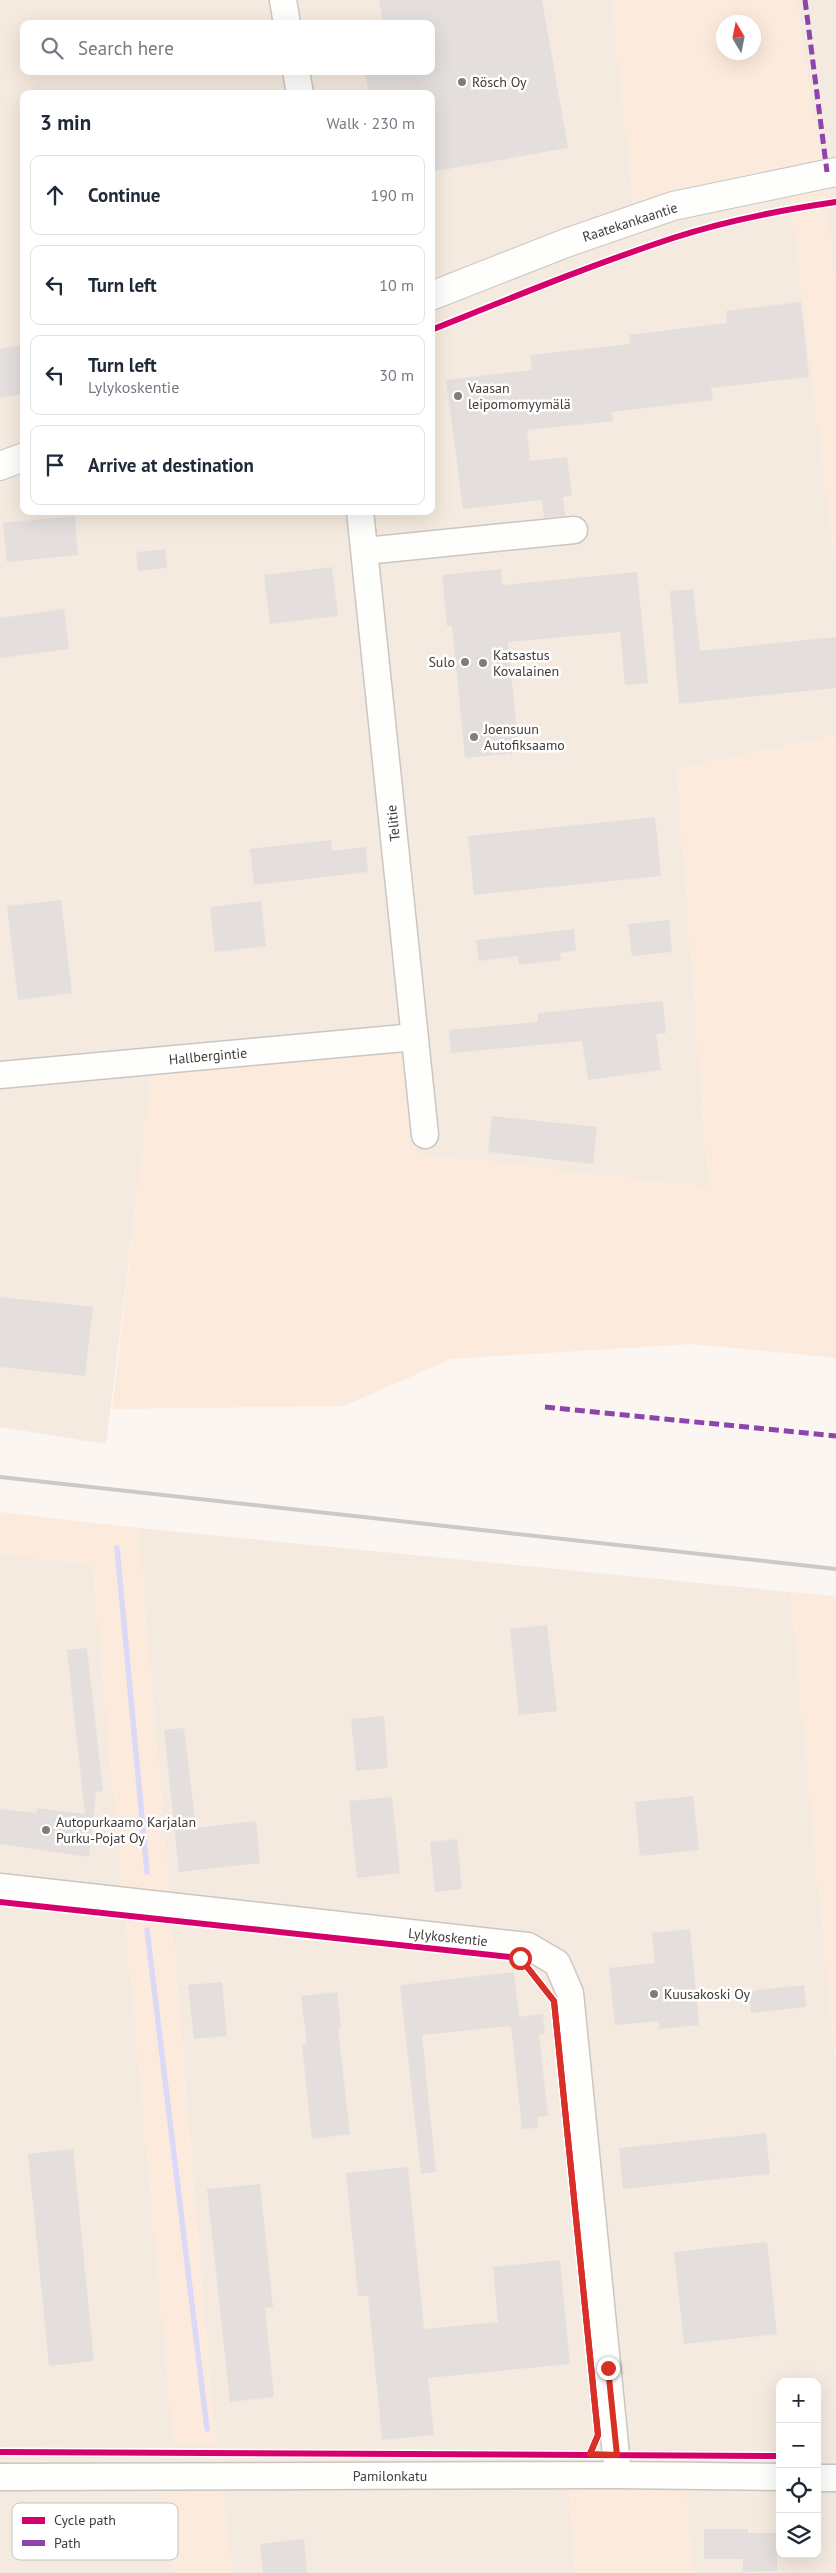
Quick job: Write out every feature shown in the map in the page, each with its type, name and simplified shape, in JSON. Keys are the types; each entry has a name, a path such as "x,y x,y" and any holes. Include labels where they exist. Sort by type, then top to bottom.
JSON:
{"main road":[{"name":"Raatekankaantie","path":"435,294 566,243 673,206 836,172"},
{"path":"0,466 20,459"}],"street":[{"path":"282,0 286,20"},
{"path":"297,75 299,90"},
{"name":"Telitie","path":"360,515 425,1135"},
{"path":"365,551 574,530"},
{"name":"Hallbergintie","path":"0,1075 415,1037"},
{"name":"Lylykoskentie","path":"0,1887 528,1946 557,1963 570,1993 618,2475"},
{"name":"Pamilonkatu","path":"0,2477 618,2475 776,2478"},
{"path":"821,2478 836,2478"}],"shaded area":[{"path":"0,0 612,0 635,213 789,182 836,570 836,736 677,769 709,1188 416,1154 404,1046 152,1076 106,1444 0,1427"},
{"path":"612,0 796,0 827,209 836,297 836,570 789,182 635,213"},
{"path":"796,0 836,0 836,297 827,209"},
{"path":"836,736 836,1358 692,1344 451,1359 344,1406 112,1409 151,1076 404,1045 416,1154 709,1188 677,769"},
{"path":"0,1512 138,1528 215,2443 174,2444 93,1564 0,1554"},
{"path":"138,1528 791,1592 836,2069 836,2573 693,2573 684,2483 569,2482 575,2573 231,2573 222,2485 167,2487 168,2503 12,2503 12,2560 172,2560 173,2573 0,2573 0,1554 93,1564 174,2444 215,2442"},
{"path":"791,1592 836,1596 836,2069"},
{"path":"569,2482 685,2483 693,2573 575,2573"},
{"path":"222,2484 231,2573 173,2573 172,2560 178,2560 178,2503 168,2503 167,2487"}],"building":[{"name":"Rösch Oy","path":"379,0 542,0 568,148 435,171 435,90 368,90 366,75 435,75 435,20 382,20"},
{"path":"801,302 809,377 711,388 713,400 612,412 613,421 527,430 530,461 567,457 572,496 563,497 565,516 544,518 542,500 463,509 446,380 532,370 530,355 630,344 629,335 727,323 726,311"},
{"path":"20,346 20,395 0,398 0,349"},
{"path":"75,516 78,555 7,562 3,523"},
{"path":"165,549 167,568 138,571 136,552"},
{"path":"332,567 338,616 270,624 264,575"},
{"name":"Katsastus Kovalainen","path":"501,569 502,585 637,572 648,683 625,685 620,632 508,642 519,753 465,758 452,626 447,626 442,575"},
{"path":"693,589 700,651 836,637 836,688 679,704 670,591"},
{"path":"64,609 69,649 0,658 0,618"},
{"path":"655,817 661,876 474,895 468,836"},
{"path":"331,840 332,851 366,847 368,872 254,885 250,849"},
{"path":"61,900 72,993 18,1000 7,906"},
{"path":"261,901 266,946 215,952 210,907"},
{"path":"669,920 672,952 632,956 628,924"},
{"path":"574,929 576,951 560,953 561,960 519,965 518,956 479,961 476,940"},
{"path":"663,1001 666,1033 656,1034 661,1070 588,1080 582,1041 451,1053 449,1030 538,1022 538,1013"},
{"path":"492,1116 597,1127 593,1164 488,1152"},
{"path":"0,1297 93,1307 85,1376 0,1367"},
{"path":"547,1625 557,1711 519,1715 510,1629"},
{"path":"87,1648 103,1791 96,1792 89,1857 0,1844 0,1809 36,1813 37,1808 85,1814 67,1650"},
{"path":"384,1716 388,1768 356,1771 351,1719"},
{"path":"184,1728 196,1828 256,1821 260,1863 179,1872 164,1730"},
{"path":"693,1796 699,1850 640,1856 635,1802"},
{"path":"392,1797 400,1873 357,1878 349,1801"},
{"path":"457,1839 462,1889 435,1892 430,1842"},
{"name":"Kuusakoski Oy","path":"690,1929 699,2025 659,2029 659,2021 615,2025 609,1968 655,1963 652,1933"},
{"path":"514,1972 519,2017 543,2014 545,2034 539,2035 548,2116 537,2117 538,2128 522,2129 511,2026 422,2035 436,2172 421,2174 400,1985"},
{"path":"222,1982 227,2036 194,2039 188,1985"},
{"path":"804,1985 806,2007 751,2013 749,1991"},
{"path":"337,1992 341,2028 338,2028 350,2134 312,2139 302,2045 307,2044 301,1996"},
{"path":"766,2133 770,2174 623,2189 619,2148"},
{"path":"73,2149 94,2361 49,2366 28,2154"},
{"path":"408,2167 424,2329 498,2322 493,2267 560,2260 570,2364 428,2378 434,2435 382,2440 368,2296 358,2296 346,2173"},
{"path":"260,2184 273,2307 265,2308 274,2397 230,2402 207,2189"},
{"path":"767,2242 777,2334 684,2344 674,2252"},
{"path":"704,2529 748,2529 748,2533 776,2533 777,2571 743,2572 743,2559 704,2559"},
{"path":"304,2539 307,2573 263,2573 260,2544"}],"waterway":[{"path":"117,1548 147,1872"},
{"path":"147,1930 207,2429"}],"railway":[{"path":"0,1477 836,1569"}],"marked path":[{"path":"805,0 827,172"},
{"path":"545,1407 836,1436"}],"cycle path":[{"path":"435,328 581,271 673,238 753,217 836,202"},
{"path":"0,1902 520,1958 554,2001 598,2435 590,2454"},
{"path":"0,2452 776,2456"}],"place":[{"name":"Rösch Oy","path":"462,82"},
{"name":"Vaasan leipomomyymälä","path":"458,396"},
{"name":"Sulo","path":"465,662"},
{"name":"Katsastus Kovalainen","path":"483,663"},
{"name":"Joensuun Autofiksaamo","path":"474,737"},
{"name":"Autopurkaamo Karjalan Purku-Pojat Oy","path":"46,1830"},
{"name":"Kuusakoski Oy","path":"654,1994"}],"route":[{"path":"520,1958 554,2001 598,2435 590,2454 617,2455 608,2368"}]}
